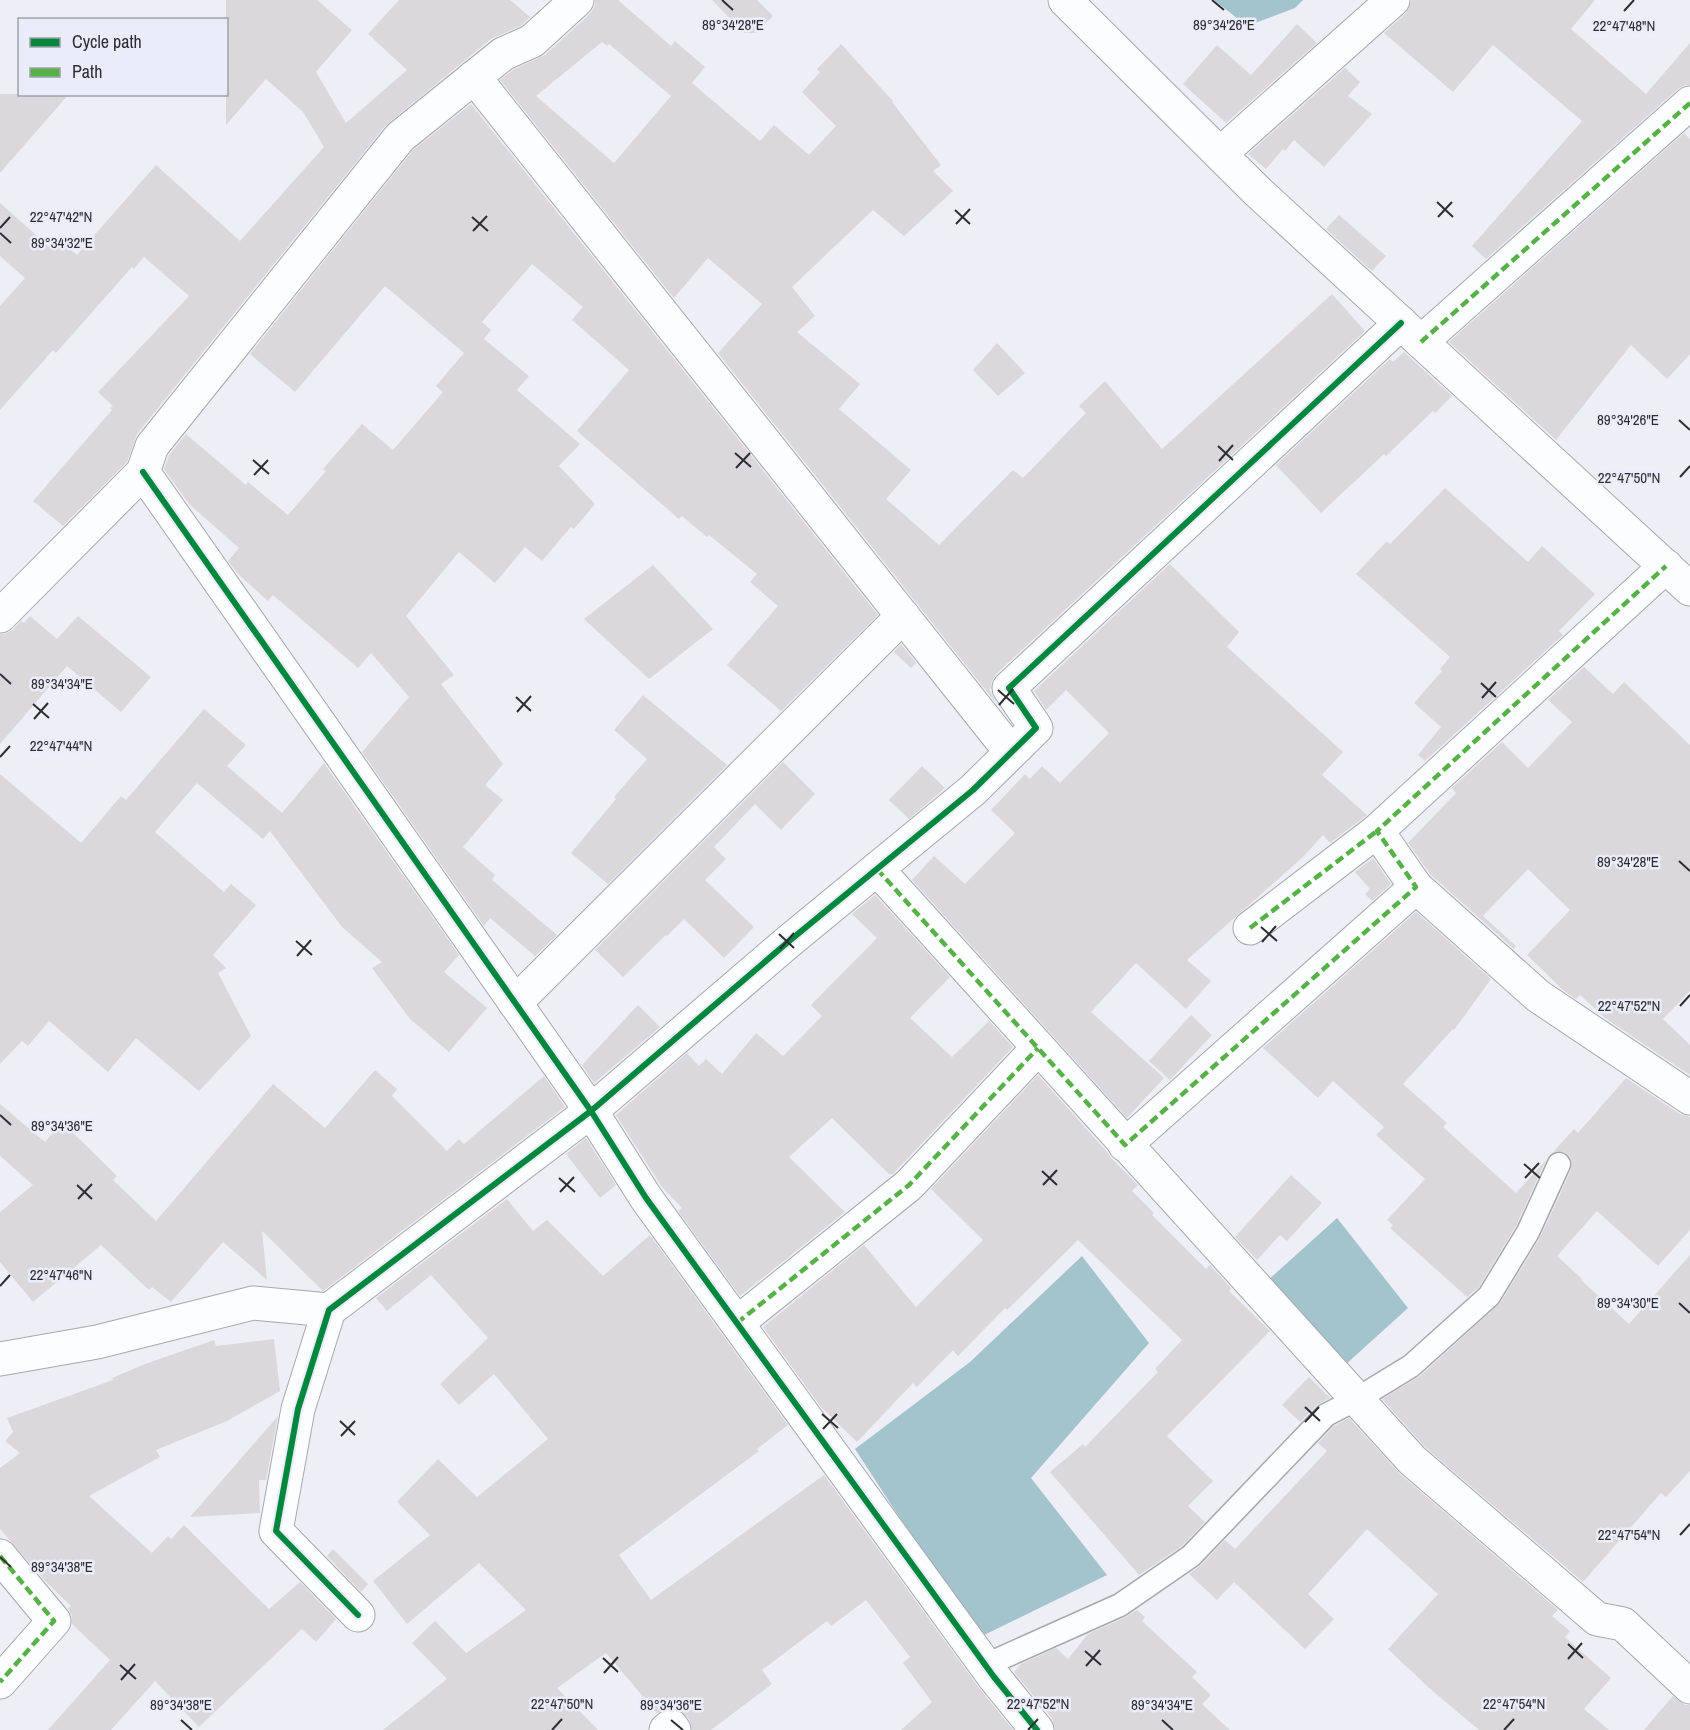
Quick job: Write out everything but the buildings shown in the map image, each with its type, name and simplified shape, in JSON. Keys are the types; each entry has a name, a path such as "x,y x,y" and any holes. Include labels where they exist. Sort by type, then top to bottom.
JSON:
{"street":[{"path":"0,616 143,472 152,446 400,137 503,54 532,41 577,0"},
{"path":"1065,0 1257,191 1690,589"},
{"path":"1220,154 1394,0"},
{"path":"474,77 1011,752"},
{"path":"357,1615 276,1531 298,1410 329,1310 591,1111 788,942 973,789 1036,728 1009,688 1411,333 1690,103"},
{"path":"143,472 591,1111 646,1198 986,1665 1037,1730"},
{"path":"1250,928 1377,831 1666,566"},
{"path":"515,1003 903,616"},
{"path":"1377,831 1416,887 1538,996 1690,1098"},
{"path":"877,869 1412,1460 1597,1619 1623,1624 1690,1687"},
{"path":"1125,1144 1416,887"},
{"path":"737,1323 909,1185 1038,1048"},
{"path":"0,1359 97,1342 253,1303 329,1310"},
{"path":"0,1556 54,1621 0,1682"},
{"path":"666,1730 671,1726 675,1730"}],"lane":[{"path":"986,1665 1120,1605 1191,1556 1326,1415 1411,1366 1490,1296 1528,1232 1559,1164"}],"water":[{"path":"1214,0 1303,0 1295,8 1247,26"},
{"path":"1337,1218 1408,1308 1344,1366 1266,1282"},
{"path":"1082,1256 1149,1343 1031,1478 1107,1575 978,1638 855,1449 970,1362"}],"marked path":[{"path":"1421,342 1690,103"},
{"path":"877,869 1125,1145 1416,887 1377,831 1666,566"},
{"path":"1250,928 1377,831"},
{"path":"737,1323 909,1185 1038,1048"},
{"path":"0,1556 54,1621 0,1682"}],"cycle path":[{"path":"143,472 591,1111 788,942 973,790 1036,728 1009,688 1401,323"},
{"path":"358,1615 276,1531 298,1409 329,1310 591,1111 646,1198 994,1677 1037,1730"}]}
